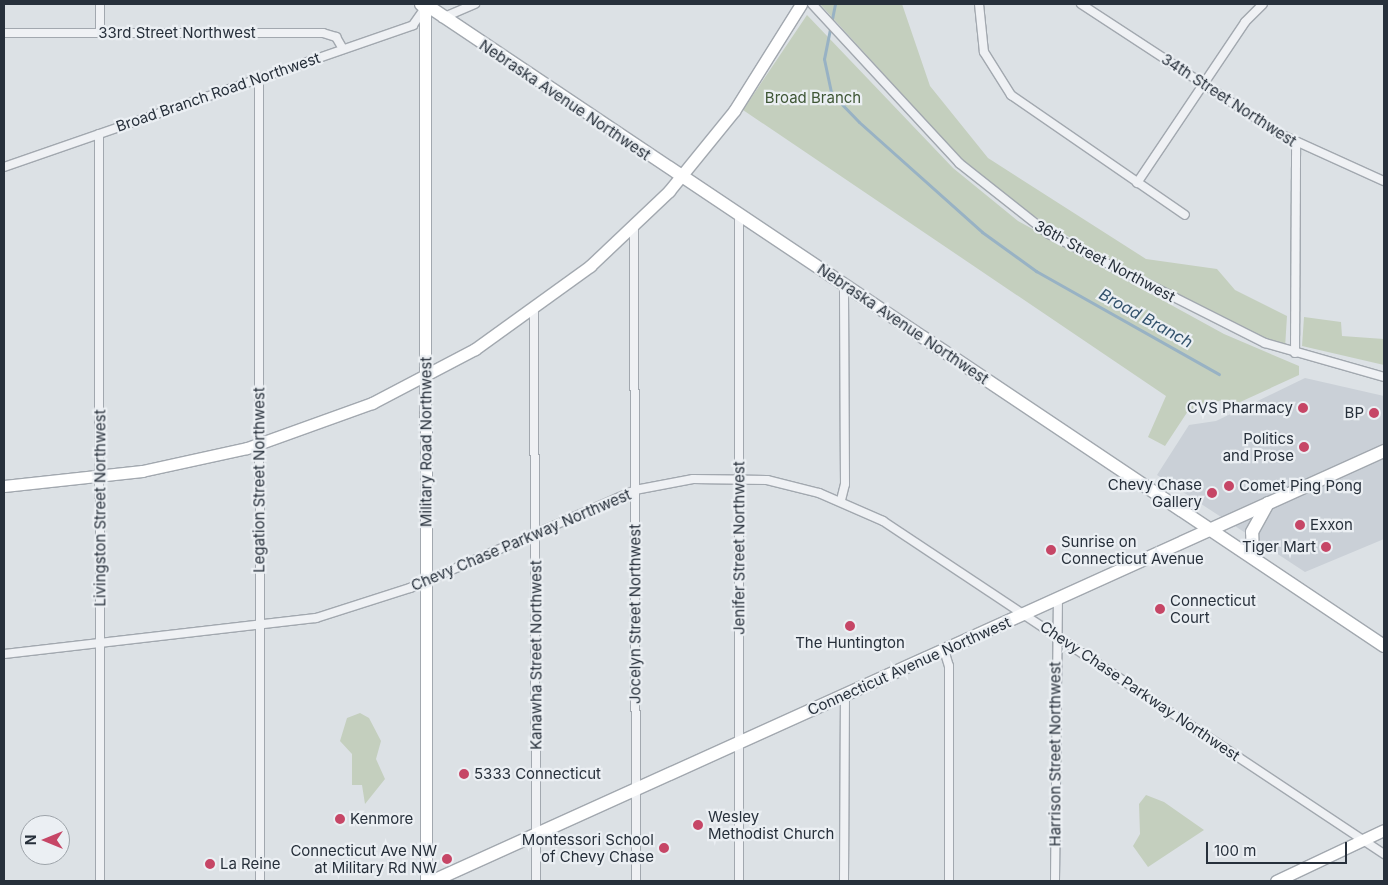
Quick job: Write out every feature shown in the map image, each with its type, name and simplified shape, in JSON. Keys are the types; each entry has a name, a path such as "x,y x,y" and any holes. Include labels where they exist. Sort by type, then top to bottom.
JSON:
{"main road":[{"path":"4,486 100,476 179,464 259,444 344,415 426,377 534,310 634,228 681,178 734,111 802,4"},
{"name":"Nebraska Avenue Northwest","path":"423,5 1210,528 1384,646"},
{"name":"Military Road Northwest","path":"423,5 427,580 426,881"},
{"name":"Connecticut Avenue Northwest","path":"433,881 1210,528 1384,451"},
{"path":"1253,557 1252,532 1268,503"},
{"path":"1276,881 1384,830"}],"street":[{"path":"100,4 100,33"},
{"path":"442,18 475,4"},
{"name":"36th Street Northwest","path":"812,4 954,158 1035,225 1257,340 1295,353 1384,377"},
{"path":"979,4 984,52 1011,95 1184,215"},
{"name":"34th Street Northwest","path":"1081,4 1296,143 1384,181"},
{"name":"Broad Branch Road Northwest","path":"4,167 413,25 423,5"},
{"path":"1137,183 1257,5"},
{"name":"33rd Street Northwest","path":"4,33 324,33 336,37 343,48"},
{"name":"Legation Street Northwest","path":"259,78 260,881"},
{"name":"Livingston Street Northwest","path":"99,134 100,881"},
{"path":"1295,353 1296,143"},
{"name":"Jenifer Street Northwest","path":"739,215 740,881"},
{"name":"Jocelyn Street Northwest","path":"634,228 636,881"},
{"path":"841,500 845,484 844,285"},
{"name":"Kanawha Street Northwest","path":"534,310 536,881"},
{"name":"Chevy Chase Parkway Northwest","path":"4,654 259,626 350,609 427,580 536,531 635,490 682,480 739,477 792,485 841,500 892,526 1384,854"},
{"name":"Harrison Street Northwest","path":"1055,881 1055,635 1058,598"},
{"path":"944,650 949,666 949,881"},
{"path":"844,695 844,881"}],"shaded area":[{"path":"1305,378 1384,396 1384,539 1305,572 1157,475 1189,425 1216,421"}],"green space":[{"name":"Broad Branch","path":"820,4 902,4 930,86 988,158 1146,259 1217,269 1235,290 1287,316 1285,348 1109,261 1001,196 964,162"},
{"name":"Broad Branch","path":"807,15 953,168 1018,221 1224,334 1299,366 1299,375 1227,408 1222,400 1188,411 1165,446 1148,437 1166,396 743,110"},
{"path":"1304,317 1341,322 1342,336 1384,339 1384,365 1302,346"},
{"path":"360,713 369,718 381,741 376,759 385,779 365,804 362,785 352,785 352,754 340,741 347,718"},
{"path":"1146,795 1164,802 1204,830 1148,867 1133,846 1140,834 1139,804"}],"waterway":[{"name":"Broad Branch","path":"835,4 824,59 831,93 859,122 982,232 1036,271 1219,374"}],"place":[{"name":"CVS Pharmacy","path":"1303,408"},
{"name":"BP","path":"1374,413"},
{"name":"Politics and Prose","path":"1304,447"},
{"name":"Comet Ping Pong","path":"1229,486"},
{"name":"Chevy Chase Gallery","path":"1212,493"},
{"name":"Exxon","path":"1300,525"},
{"name":"Tiger Mart","path":"1326,547"},
{"name":"Sunrise on Connecticut Avenue","path":"1051,550"},
{"name":"Connecticut Court","path":"1160,609"},
{"name":"The Huntington","path":"850,626"},
{"name":"5333 Connecticut","path":"464,774"},
{"name":"Kenmore","path":"340,819"},
{"name":"Wesley Methodist Church","path":"698,825"},
{"name":"Montessori School of Chevy Chase","path":"664,848"},
{"name":"Connecticut Ave NW at Military Rd NW","path":"447,859"},
{"name":"La Reine","path":"210,864"}]}
